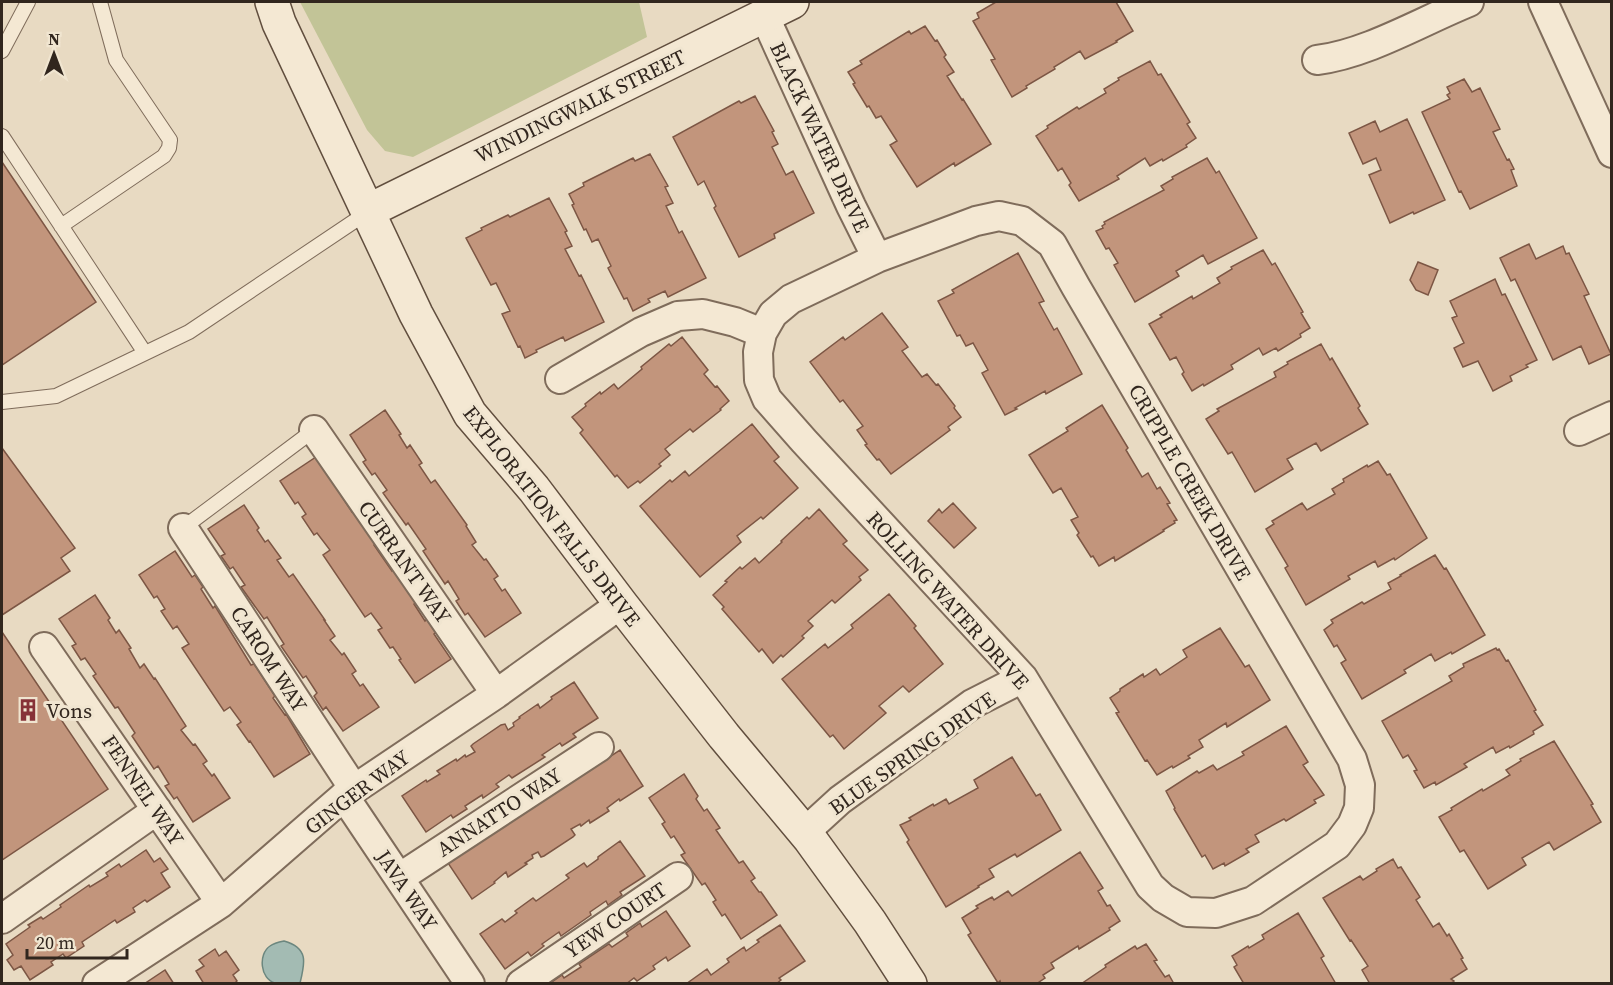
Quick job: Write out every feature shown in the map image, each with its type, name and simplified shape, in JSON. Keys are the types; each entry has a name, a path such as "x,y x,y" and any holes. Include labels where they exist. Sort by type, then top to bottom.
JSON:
{"street":[{"name":"EXPLORATION FALLS DRIVE","path":"272,2 279,23 416,314 470,414 534,489 724,736 805,832 870,922 910,984"},
{"path":"1317,60 1335,58 1370,46 1468,2"},
{"path":"1543,2 1611,153"},
{"name":"WINDINGWALK STREET","path":"368,211 778,8"},
{"name":"BLACK WATER DRIVE","path":"778,8 851,206 877,258"},
{"name":"CRIPPLE CREEK DRIVE","path":"877,258 976,221 999,216 1022,221 1052,244 1352,759 1360,785 1359,808 1353,825 1337,845 1294,873"},
{"name":"ROLLING WATER DRIVE","path":"877,258 791,299 773,314 762,333 758,352 759,380 767,399 1023,678 1150,886 1163,898 1186,912 1216,914 1252,901 1294,873"},
{"path":"560,379 641,332 678,316 703,314 735,322 762,333"},
{"path":"1579,431 1611,416"},
{"name":"CURRANT WAY","path":"314,430 496,694"},
{"name":"CAROM WAY","path":"183,528 349,793"},
{"name":"GINGER WAY","path":"97,983 221,903 349,793 496,694 621,604"},
{"name":"FENNEL WAY","path":"44,646 221,903"},
{"name":"BLUE SPRING DRIVE","path":"805,832 840,800 972,705 1023,678"},
{"name":"ANNATTO WAY","path":"399,878 599,747"},
{"name":"JAVA WAY","path":"349,793 399,878 470,984"},
{"path":"2,919 157,810"},
{"name":"YEW COURT","path":"521,984 678,877"}],"lane":[{"path":"2,51 28,2"},
{"path":"61,226 164,156 169,148 170,140 116,60 100,2"},
{"path":"2,136 145,353"},
{"path":"2,402 56,396 189,332 368,211"},
{"path":"183,528 314,430"}],"green space":[{"path":"300,2 639,2 647,37 413,157 385,151 367,130"}],"water":[{"path":"284,941 298,948 303,957 300,983 275,983 266,977 264,972 262,960 266,950 273,944"}],"building":[{"path":"996,2 1116,2 1133,31 1085,59 1080,51 1012,97 991,60 995,59 973,21 979,18 977,13"},
{"path":"925,26 935,41 937,40 954,72 947,76 991,144 955,166 954,163 917,187 890,145 897,141 881,116 876,118 869,106 867,107 848,72 862,64 860,61 909,31 911,34"},
{"path":"1150,61 1158,75 1161,74 1190,122 1187,124 1196,138 1186,145 1187,147 1163,161 1162,159 1150,166 1145,158 1117,176 1119,179 1079,201 1062,168 1058,171 1036,136 1048,128 1047,126 1077,107 1079,109 1106,93 1104,89 1119,80 1118,78"},
{"path":"1464,79 1472,92 1480,88 1500,129 1493,132 1514,169 1511,170 1517,186 1470,209 1461,191 1459,192 1422,112 1450,99 1447,95 1450,93 1447,87"},
{"path":"755,96 774,131 772,132 778,144 772,147 786,175 793,171 814,213 774,234 775,238 739,257 714,208 716,206 704,181 698,185 673,137 739,101 741,103"},
{"path":"1407,119 1445,200 1390,223 1369,175 1381,170 1376,158 1363,164 1349,133 1375,121 1380,132"},
{"path":"650,154 668,186 665,187 673,203 666,206 679,233 682,231 706,278 668,297 665,291 648,299 650,302 633,311 608,268 611,266 598,239 592,242 586,229 584,230 569,194 584,186 583,183 633,158 635,161"},
{"path":"1207,158 1216,173 1219,171 1257,238 1208,264 1203,255 1176,271 1179,276 1135,302 1114,265 1118,263 1109,248 1106,249 1096,231 1103,228 1104,222 1164,190 1161,186 1173,179 1172,177"},
{"path":"2,162 96,302 2,365"},
{"path":"549,198 567,231 565,232 572,246 565,249 579,276 581,275 604,322 565,341 563,337 525,358 502,314 510,311 496,283 491,285 466,238 482,230 481,228"},
{"path":"1529,244 1536,259 1563,246 1566,254 1569,253 1589,294 1584,296 1611,354 1589,364 1581,346 1553,360 1515,279 1511,281 1500,258"},
{"path":"1263,250 1272,265 1275,263 1310,328 1300,334 1301,337 1278,351 1276,348 1263,355 1259,348 1231,365 1233,369 1192,391 1182,374 1184,372 1176,357 1170,360 1149,324 1192,296 1193,299 1220,283 1217,278 1232,269 1231,267"},
{"path":"1018,253 1044,301 1039,303 1054,330 1057,328 1082,374 1046,394 1045,391 1005,415 982,373 988,370 973,343 966,346 960,335 957,336 938,301 954,293 952,290"},
{"path":"1418,262 1438,270 1428,295 1416,290 1410,280"},
{"path":"1495,279 1502,295 1505,294 1537,360 1510,376 1512,381 1493,391 1478,361 1463,367 1454,348 1464,343 1452,318 1457,316 1450,301"},
{"path":"882,313 908,347 902,351 922,377 927,374 936,385 938,384 961,417 948,427 950,430 891,474 865,445 867,444 857,430 863,426 843,400 840,402 810,362 843,337 845,340"},
{"path":"682,337 708,370 704,374 729,401 693,432 690,429 665,449 670,455 659,464 661,466 640,483 638,481 628,488 617,475 615,477 580,433 583,430 572,417 600,392 601,394 614,384 618,389 669,344 671,346"},
{"path":"1321,344 1330,360 1332,358 1368,424 1321,451 1316,443 1287,459 1293,469 1255,492 1232,452 1228,454 1206,419 1219,411 1217,409 1276,377 1274,372 1288,364 1287,362"},
{"path":"1102,405 1128,448 1126,450 1142,477 1148,473 1157,489 1160,487 1177,520 1164,531 1115,561 1114,557 1099,566 1077,535 1079,533 1071,520 1078,517 1061,488 1053,493 1029,455 1068,431 1066,428"},
{"path":"385,410 401,434 399,435 407,448 410,445 422,463 419,465 431,483 435,480 467,525 476,542 472,545 484,560 486,559 498,576 494,579 502,591 505,589 521,613 485,637 468,613 465,615 448,581 445,584 423,551 426,549 383,493 387,490 375,473 372,475 363,462 366,460 350,435"},
{"path":"752,424 779,457 774,461 798,488 763,519 761,517 737,536 741,542 700,577 640,506 670,480 672,482 685,471 689,476"},
{"path":"2,448 75,548 61,558 70,571 2,615"},
{"path":"316,457 344,492 341,495 352,512 356,510 377,542 374,545 392,571 394,569 416,602 414,604 425,621 427,619 451,659 415,683 393,647 390,648 378,630 382,628 371,613 365,617 323,555 330,550 317,533 314,535 302,517 306,514 298,502 295,504 280,481"},
{"path":"1378,461 1387,475 1390,474 1427,538 1395,560 1394,558 1378,567 1375,561 1348,576 1350,579 1306,605 1285,568 1288,566 1266,529 1274,524 1272,521 1302,503 1307,510 1335,494 1332,489 1344,482 1343,479"},
{"path":"953,503 976,528 954,548 928,521 939,509 942,513"},
{"path":"244,505 265,542 268,540 281,558 277,560 289,577 293,574 325,620 335,636 330,640 342,655 344,653 356,671 352,674 360,686 363,684 379,707 343,731 326,707 323,710 314,696 317,693 306,676 303,678 281,646 284,644 267,617 264,619 241,587 245,585 233,567 230,569 221,556 225,554 208,529"},
{"path":"819,509 847,541 843,544 868,570 859,577 861,580 835,603 832,600 808,621 813,626 802,636 804,638 773,663 762,649 759,652 713,595 740,567 742,569 755,558 759,563 807,517 809,519"},
{"path":"175,551 192,577 195,575 203,587 201,589 213,608 215,606 251,665 254,664 275,696 273,698 286,714 310,754 274,777 237,725 241,722 230,707 224,711 182,648 189,644 177,626 173,629 161,611 165,609 157,596 154,598 139,575"},
{"path":"1435,555 1444,569 1446,568 1485,635 1435,661 1431,654 1404,670 1406,673 1362,699 1341,663 1346,660 1337,645 1334,647 1324,630 1333,623 1331,620 1391,589 1388,583"},
{"path":"889,594 916,626 914,628 943,664 909,692 903,686 879,706 886,713 844,749 833,735 830,737 782,679 825,644 828,648 853,628 851,625"},
{"path":"95,595 110,618 108,620 116,633 119,630 131,648 129,649 140,668 144,664 155,678 186,726 181,730 193,745 195,744 207,761 203,764 212,776 214,774 230,798 193,822 177,797 174,799 165,786 169,784 158,766 154,769 132,736 135,733 93,676 96,674 85,658 81,660 72,646 76,644 59,619"},
{"path":"1220,628 1245,667 1249,665 1270,700 1227,727 1226,723 1199,740 1203,747 1188,756 1190,758 1157,775 1147,760 1145,761 1116,713 1119,712 1110,698 1143,674 1144,677 1156,669 1160,675 1187,657 1183,650"},
{"name":"Vons","path":"2,632 108,789 2,860"},
{"path":"1496,648 1506,661 1508,660 1543,725 1533,731 1534,734 1510,748 1509,746 1496,753 1493,747 1464,764 1467,767 1436,785 1435,782 1424,788 1408,755 1403,758 1382,721 1452,681 1449,676 1464,667 1463,664"},
{"path":"574,682 598,718 573,734 576,737 562,746 560,743 542,755 545,757 512,778 509,775 496,784 499,787 465,806 467,809 453,818 451,815 426,832 402,796 426,780 427,782 440,774 437,771 456,759 457,761 475,752 471,746 501,725 505,724 508,730 514,726 513,723 519,717 538,704 540,708 552,699 551,697"},
{"path":"1286,726 1308,762 1303,765 1324,795 1314,800 1316,803 1286,821 1284,819 1255,835 1259,842 1246,849 1249,852 1225,866 1224,863 1213,869 1205,855 1202,857 1166,791 1197,771 1199,773 1213,765 1217,770 1244,755 1242,752"},
{"path":"1554,741 1593,804 1591,805 1601,822 1554,850 1549,842 1522,858 1526,865 1488,889 1464,850 1460,852 1439,817 1482,789 1483,791 1510,775 1506,770 1521,761 1520,759"},
{"path":"620,750 643,786 620,801 619,799 607,808 609,811 590,823 589,820 571,829 575,835 573,837 544,856 541,857 538,852 532,855 533,858 525,863 527,864 508,877 506,872 472,899 448,863 484,835 486,838"},
{"path":"1012,757 1036,796 1040,794 1061,830 1017,857 1015,854 989,869 994,877 946,907 907,842 909,840 900,825 933,804 934,806 946,799 949,804 978,788 974,780"},
{"path":"684,774 698,796 696,799 704,811 707,809 720,828 716,830 739,863 743,861 755,878 751,881 777,915 741,939 725,914 722,916 713,902 716,900 705,883 702,885 681,855 685,853 674,836 671,838 662,824 665,822 649,798"},
{"path":"620,841 645,876 620,892 622,895 608,905 606,901 590,912 591,915 561,936 559,932 542,944 544,946 531,956 528,952 505,969 480,934 502,919 505,922 517,913 515,911 533,898 536,901 569,878 566,875 584,863 587,867"},
{"path":"146,850 154,862 160,858 168,869 161,873 170,887 133,908 135,912 117,923 115,920 82,942 84,946 66,958 63,954 51,962 53,965 30,980 21,966 14,970 7,960 13,955 6,944 30,927 28,925 41,917 43,919 89,885 90,887 108,876 106,873 119,864 121,867"},
{"path":"1080,852 1103,888 1098,891 1120,921 1079,949 1078,946 1051,963 1054,968 1043,975 1045,978 1036,984 1001,984 1000,981 998,983 968,935 971,933 962,918 978,908 976,906 992,897 994,900 1008,891 1012,896"},
{"path":"1393,859 1398,868 1401,867 1420,897 1416,900 1433,927 1439,923 1447,936 1449,934 1463,958 1461,959 1467,969 1451,979 1454,981 1450,984 1370,984 1362,970 1368,966 1323,898 1360,876 1363,880"},
{"path":"666,911 690,946 668,961 666,957 653,966 655,969 637,981 634,978 626,984 549,984 562,975 564,978 581,967 579,964 609,944 612,947 628,936 626,933 640,923 642,927"},
{"path":"1298,913 1324,956 1321,958 1336,984 1244,984 1234,967 1237,965 1232,956 1264,939 1262,935"},
{"path":"780,925 805,961 779,978 781,980 776,984 686,984 707,969 711,975 729,962 727,959 744,947 746,951 759,942 757,940"},
{"path":"1146,944 1165,977 1169,975 1174,984 1081,984 1135,946 1137,949"},
{"path":"215,949 219,956 226,951 239,970 233,975 237,981 234,984 204,984 196,971 204,966 199,960"},
{"path":"165,970 174,984 144,984"}],"place":[{"name":"Vons","path":"28,710"}]}
